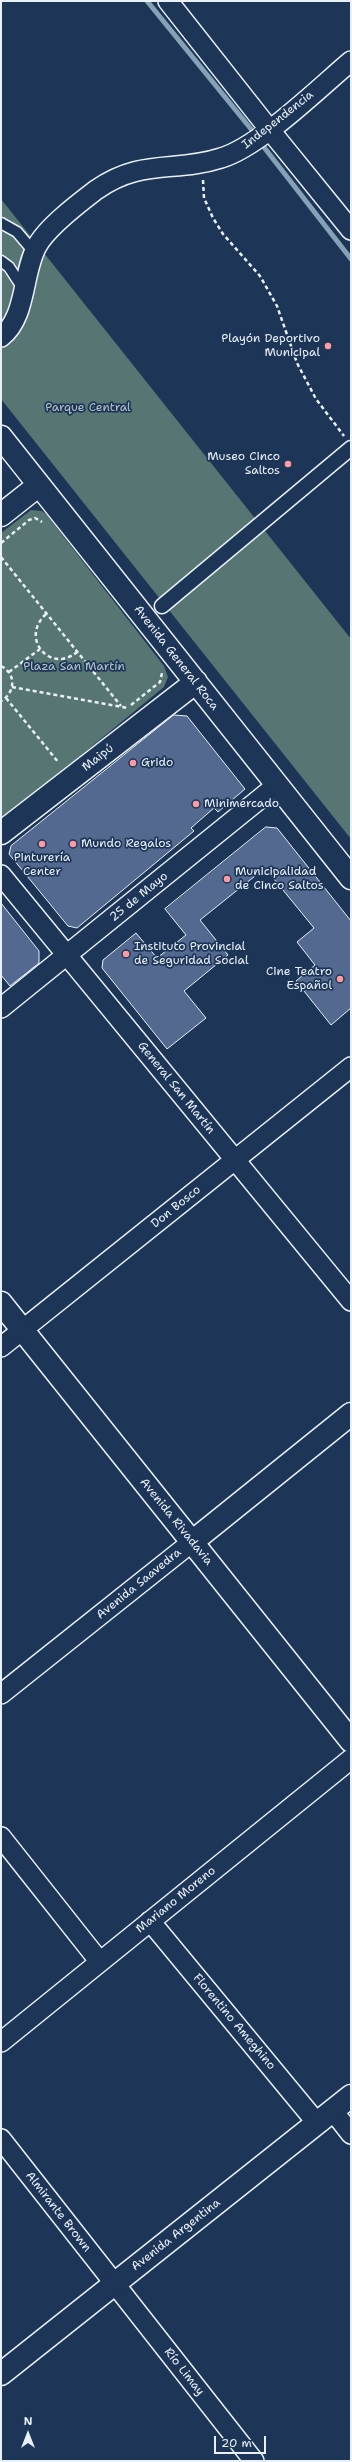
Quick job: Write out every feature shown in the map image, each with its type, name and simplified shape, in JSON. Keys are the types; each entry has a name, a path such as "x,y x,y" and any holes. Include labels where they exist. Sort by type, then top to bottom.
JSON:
{"main road":[{"name":"Avenida General Roca","path":"1,437 351,878"},
{"path":"1,515 39,485"},
{"name":"Maipú","path":"1,833 196,682"},
{"name":"Avenida Rivadavia","path":"1,1303 351,1741"},
{"name":"Avenida Saavedra","path":"192,1542 351,1414"},
{"name":"Avenida Argentina","path":"1,2374 351,2096"}],"street":[{"path":"168,1 351,230"},
{"name":"Independencia","path":"1,337 15,318 24,290 28,268 38,244 58,222 96,190 117,178 153,167 201,163 222,158 240,150 269,129 351,61"},
{"path":"162,606 349,444"},
{"name":"25 de Mayo","path":"1,1008 277,785"},
{"name":"General San Martín","path":"1,875 68,954 234,1161 351,1301"},
{"name":"Don Bosco","path":"1,1347 351,1067"},
{"name":"Avenida Saavedra","path":"1,1694 192,1542"},
{"name":"Mariano Moreno","path":"1,2042 351,1759"},
{"path":"1,1837 100,1962"},
{"name":"Florentino Ameghino","path":"150,1921 325,2117 351,2134"},
{"name":"Almirante Brown","path":"1,2139 114,2284"},
{"name":"Río Limay","path":"114,2284 254,2461"}],"lane":[{"path":"1,223 17,232 34,252"},
{"path":"1,261 9,267 24,290"}],"path":[{"path":"201,163 204,198 213,218 223,234 260,276 277,306 297,363 316,399 349,444"},
{"path":"1,543 33,518 38,519 46,527"},
{"path":"1,557 120,706"},
{"path":"46,614 37,624 35,631 35,638 40,649 46,655 59,659 77,652"},
{"path":"9,672 40,649"},
{"path":"1,666 9,672 12,687 6,698 1,701"},
{"path":"122,713 160,682 163,675 160,669"},
{"path":"12,687 128,708"},
{"path":"6,698 60,763"},
{"path":"54,767 66,758"}],"green space":[{"name":"Parque Central","path":"1,199 351,639 351,839 1,399"},
{"name":"Plaza San Martín","path":"31,510 42,511 46,514 164,666 168,677 164,687 1,821 1,533"}],"building":[{"path":"174,715 187,716 245,789 218,812 214,808 191,828 194,831 77,928 68,926 9,854 11,846"},
{"path":"266,827 277,828 351,921 351,1008 331,1025 296,981 315,965 297,942 314,928 265,868 200,920 228,955 184,991 206,1018 167,1049 102,968 103,960 136,933 157,958 186,935 165,909"},
{"path":"1,903 39,951 39,963 10,986 1,975"}],"waterway":[{"path":"147,1 251,129"},
{"path":"263,146 351,259"}],"place":[{"name":"Playón Deportivo Municipal","path":"328,346"},
{"name":"Museo Cinco Saltos","path":"288,464"},
{"name":"Grido","path":"133,763"},
{"name":"Minimercado","path":"196,804"},
{"name":"Pinturería Center","path":"42,844"},
{"name":"Mundo Regalos","path":"73,844"},
{"name":"Municipalidad de Cinco Saltos","path":"227,879"},
{"name":"Instituto Provincial de Seguridad Social","path":"126,954"},
{"name":"Cine Teatro Español","path":"340,979"}]}
